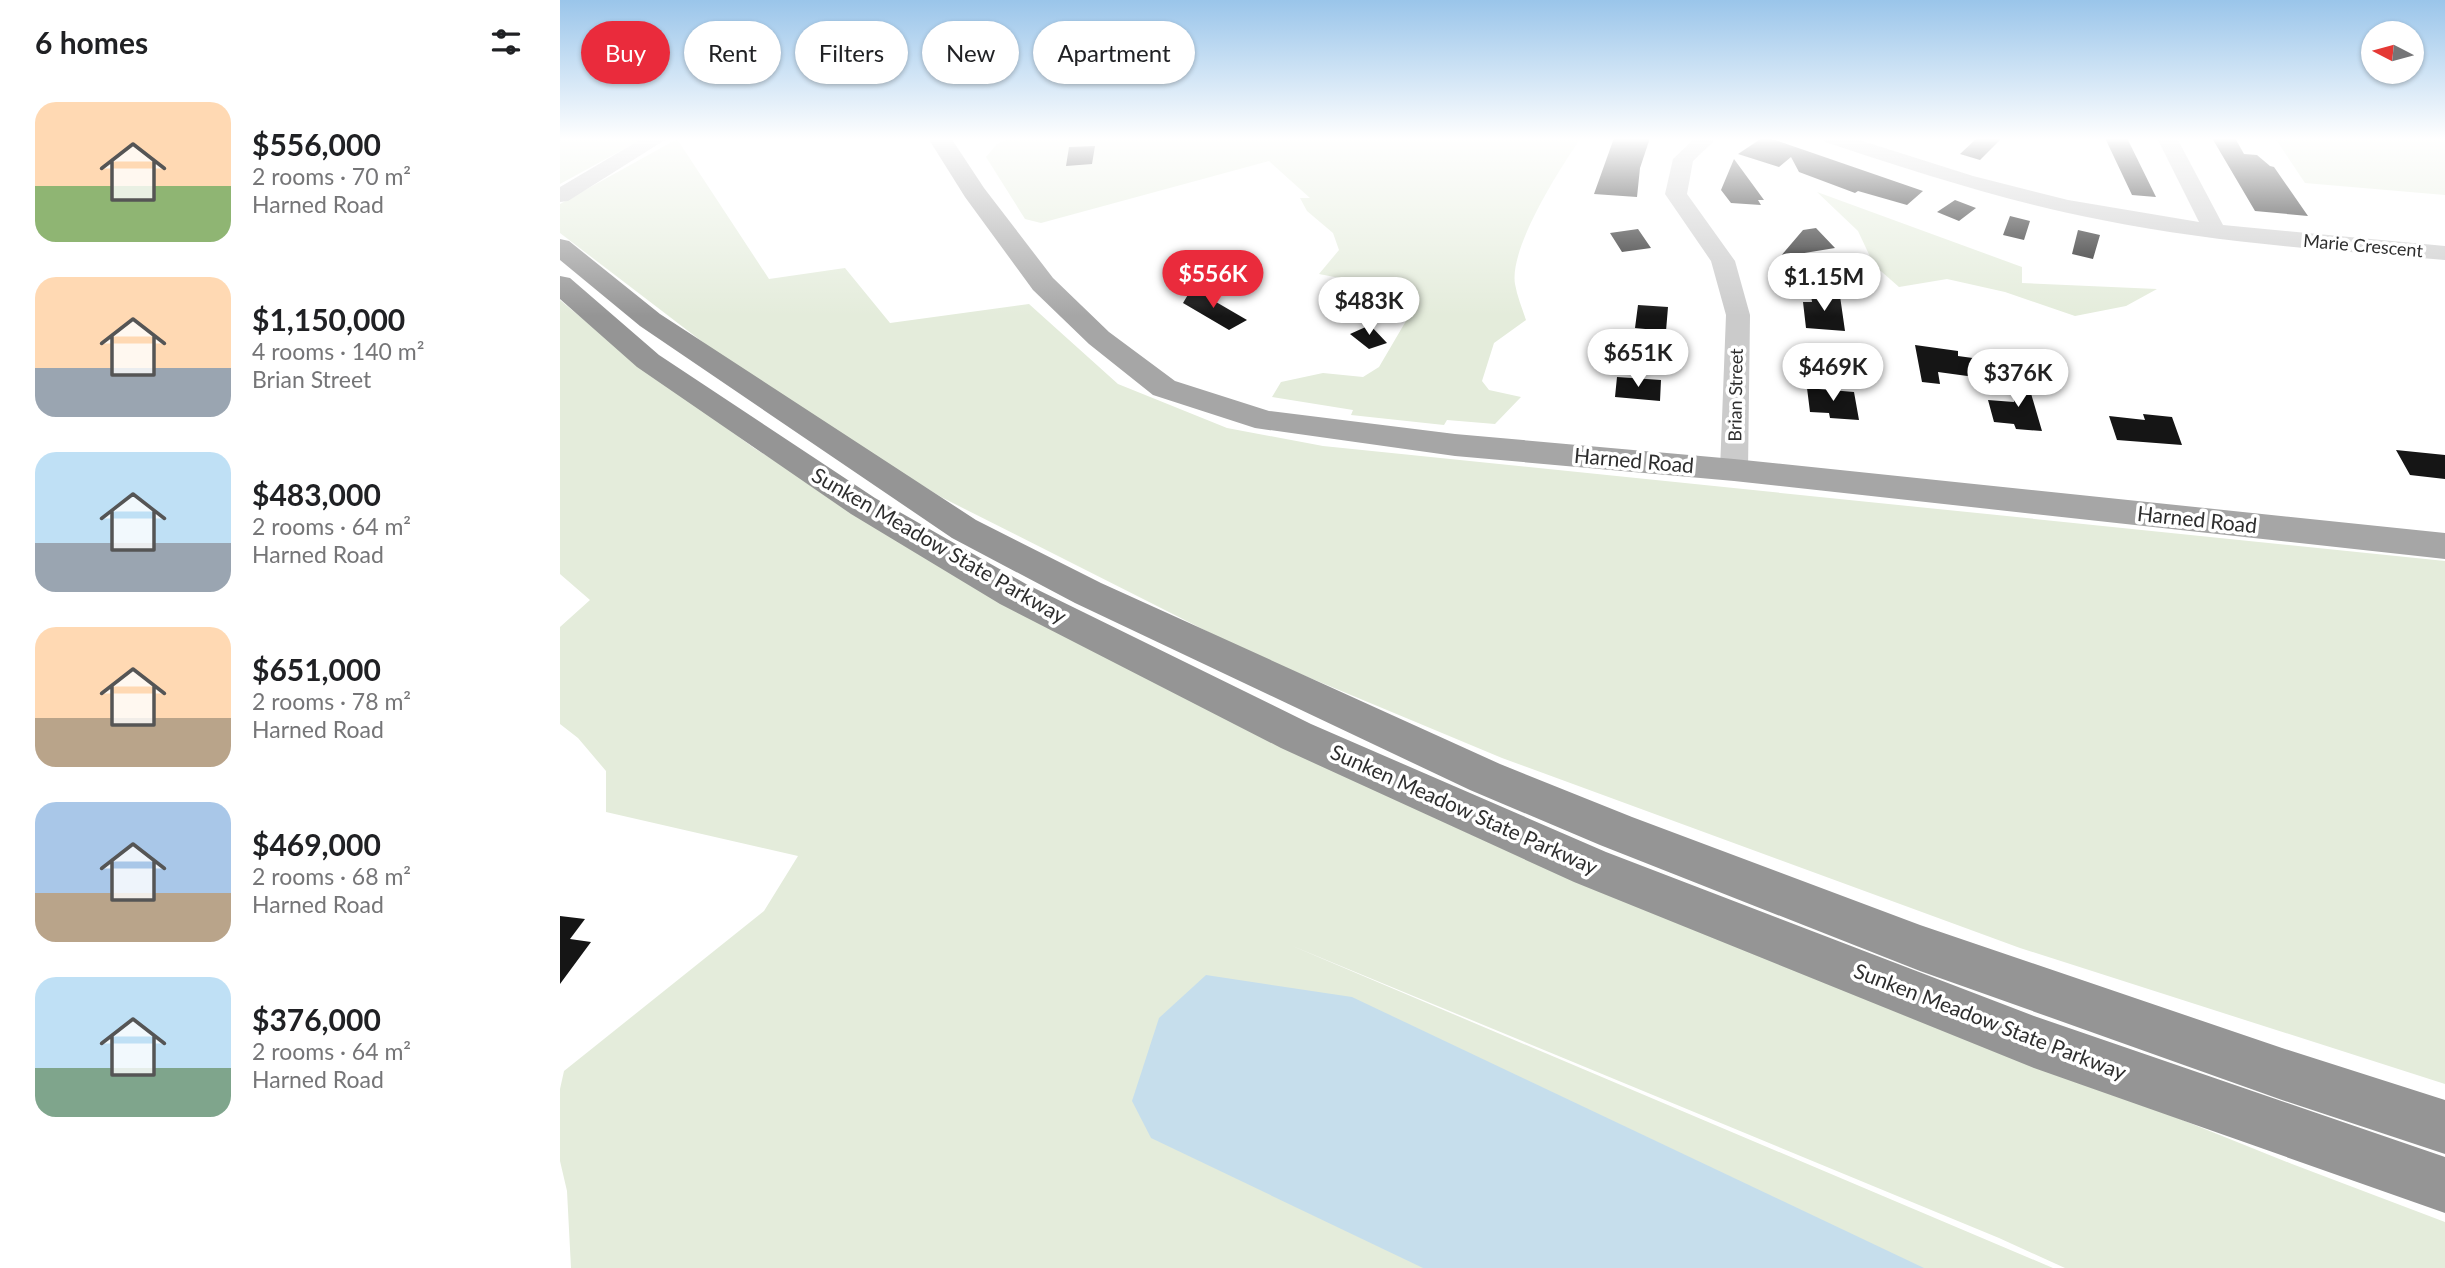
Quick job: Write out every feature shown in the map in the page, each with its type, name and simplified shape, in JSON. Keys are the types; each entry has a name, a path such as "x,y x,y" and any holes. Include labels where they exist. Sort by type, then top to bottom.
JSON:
{"highway":[{"name":"Sunken Meadow State Parkway","path":"560,247 650,320 952,522 1088,593 1485,777 1616,831 1920,948 2282,1074 2445,1127"},
{"name":"Sunken Meadow State Parkway","path":"560,284 648,361 863,506 1013,594 1296,736 1616,877 2035,1042 2445,1185"},
{"path":"2282,1074 2445,1110"},
{"path":"2283,1130 2445,1205"}],"main road":[{"name":"Harned Road","path":"978,197 1043,284 1099,338 1164,388 1266,421 1455,445 1734,470 2445,546"}],"street":[{"name":"Brian Street","path":"1678,197 1723,261 1738,314 1734,470"},
{"name":"Marie Crescent","path":"2027,197 2101,214 2216,233 2445,253"},
{"path":"2198,197 2216,233"}],"green space":[{"path":"572,197 715,197 769,279 845,268 890,323 1029,304 1118,384 1227,428 1323,446 2445,561 2445,1084 2020,948 1502,758 1250,653 941,497 751,379 560,233 560,204"},
{"path":"1011,197 1136,197 1041,223 1025,219"},
{"path":"1545,197 1528,230 1515,269 1518,298 1526,320 1494,343 1482,381 1489,390 1521,397 1495,424 1447,420 1444,425 1351,415 1353,410 1272,397 1281,382 1323,373 1363,377 1379,367 1420,297 1400,304 1360,282 1319,274 1339,250 1333,233 1307,211 1300,198"},
{"path":"1822,197 1831,197 2022,267 2022,283 2157,289 2126,306 2075,316 2005,292 1947,279 1899,287 1874,265 1858,231"},
{"path":"560,300 620,350 754,448 958,573 1468,833 2292,1164 2445,1222 2445,1268 2065,1268 1999,1238 1290,945 2053,1268 571,1268 567,1191 560,1161 560,1089 564,1071 764,911 798,856 606,812 606,771 578,738 560,724 560,627 590,600 560,574"}],"water":[{"path":"1206,975 1352,997 1924,1268 1423,1268 1151,1138 1132,1101 1159,1018"}],"building":[{"path":"1727,197 1762,197 1764,200 1758,200 1761,205 1731,203"},
{"path":"1880,197 1916,197 1907,205"},
{"path":"2247,197 2295,197 2308,216 2255,211"},
{"path":"1955,200 1976,208 1959,221 1937,212"},
{"path":"2010,216 2030,221 2024,240 2003,235"},
{"path":"1816,228 1835,248 1780,257 1803,230"},
{"path":"1638,229 1651,248 1622,252 1610,233"},
{"path":"2078,230 2100,235 2093,259 2072,254"},
{"path":"1192,288 1247,320 1229,330 1183,303"},
{"path":"1811,295 1840,296 1845,331 1806,328 1803,302 1812,302"},
{"path":"1638,305 1668,307 1666,331 1635,328"},
{"path":"1370,325 1387,343 1369,349 1350,334"},
{"path":"1915,345 1958,351 1958,356 1980,359 1982,378 1938,372 1940,384 1922,382"},
{"path":"2023,366 2042,431 2016,429 2014,424 1994,422 1988,400 2014,402"},
{"path":"1617,377 1661,380 1660,401 1615,397"},
{"path":"1807,388 1854,392 1859,420 1830,418 1829,413 1810,412"},
{"path":"2143,414 2172,417 2182,445 2117,440 2109,416 2145,420"},
{"path":"2396,450 2445,455 2445,479 2410,475"},
{"path":"560,916 585,919 570,939 591,942 560,984"}]}
